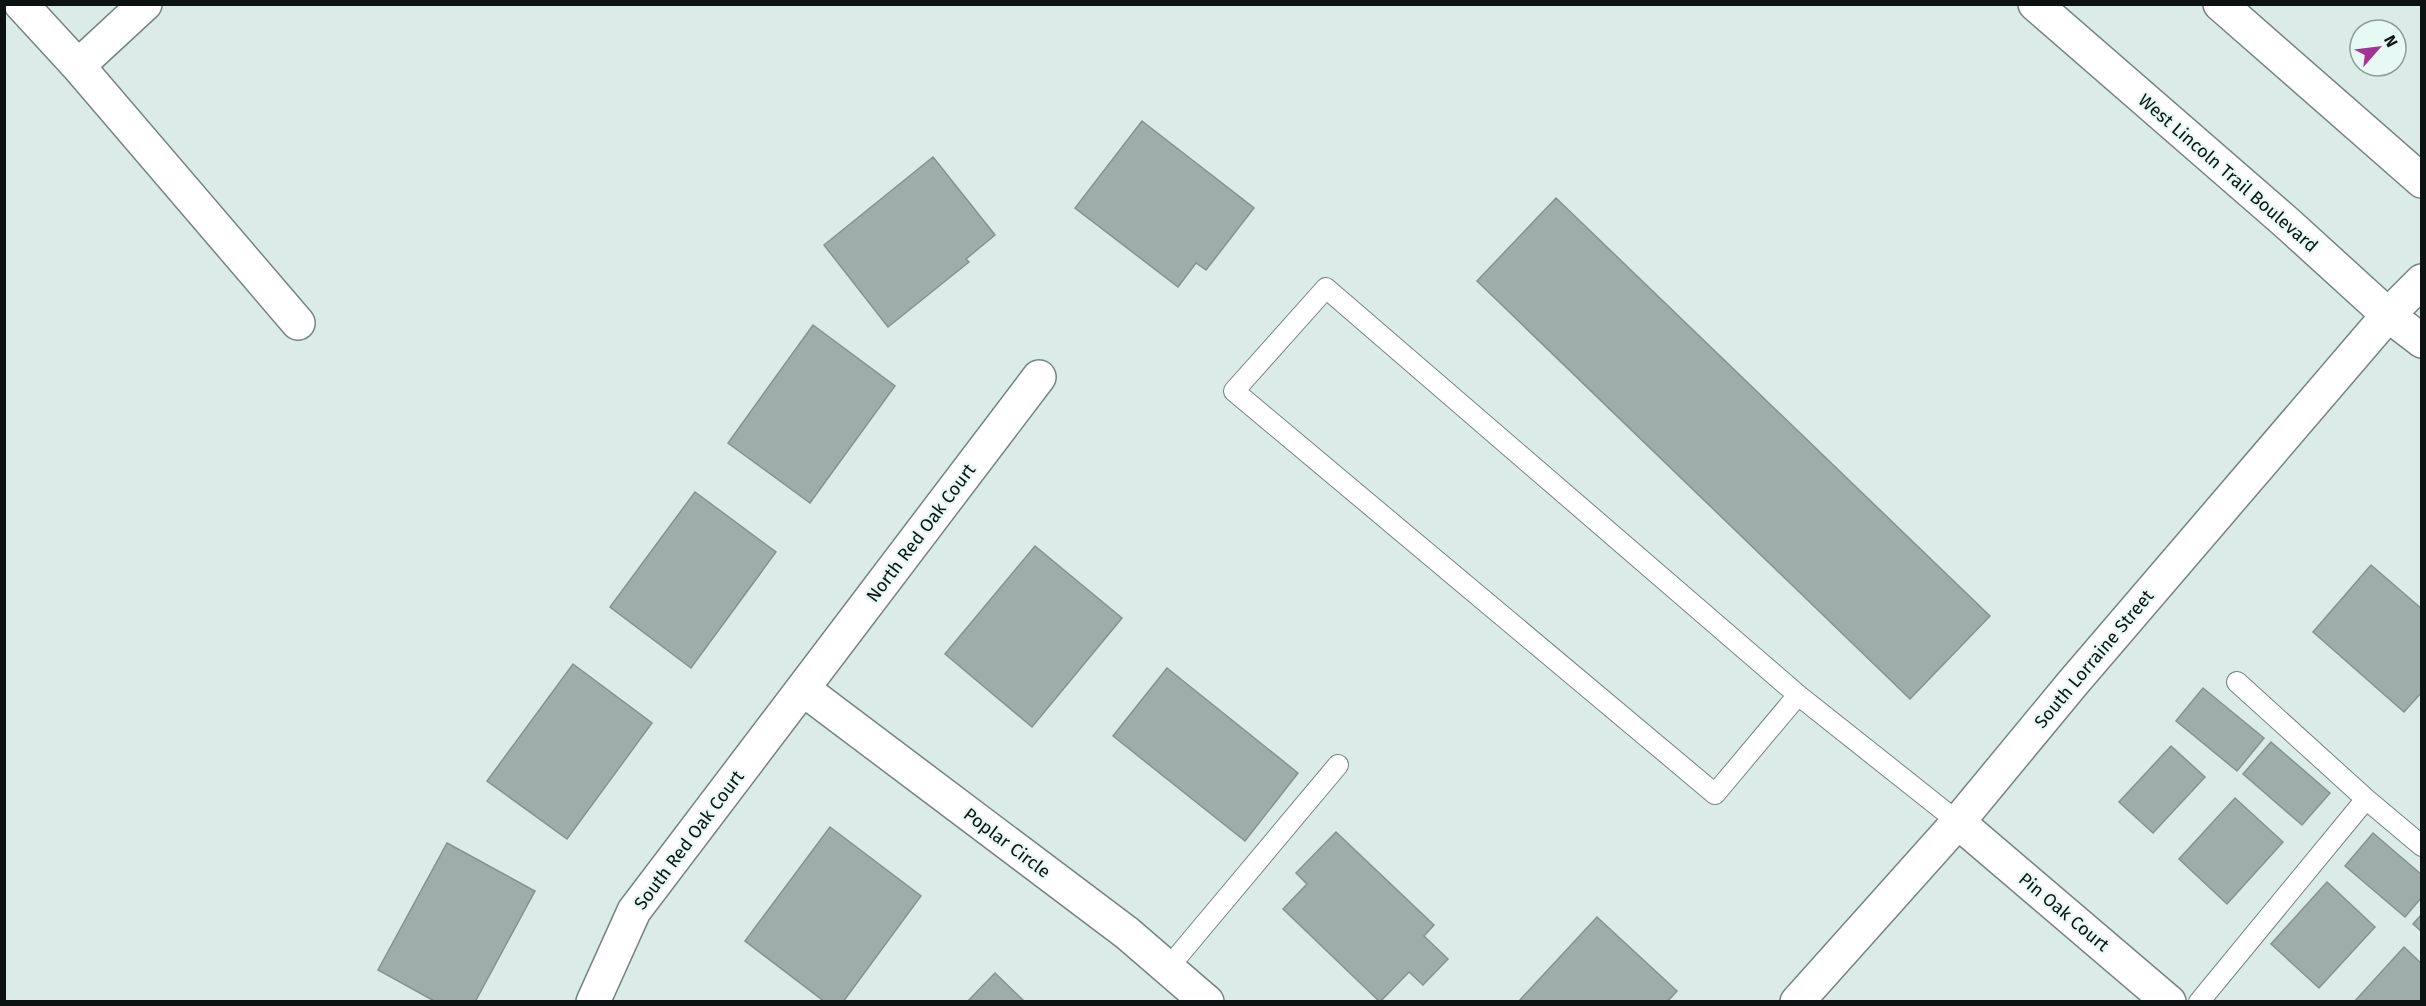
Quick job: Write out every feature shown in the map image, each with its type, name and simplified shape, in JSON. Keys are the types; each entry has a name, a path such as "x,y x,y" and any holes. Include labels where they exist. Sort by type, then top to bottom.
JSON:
{"street":[{"path":"21,4 78,66 298,322"},
{"path":"78,66 145,4"},
{"name":"West Lincoln Trail Boulevard","path":"2035,4 2287,223 2388,315 2421,341"},
{"path":"2220,4 2421,181"},
{"name":"South Lorraine Street","path":"1797,1002 1958,822 2072,684 2388,315 2421,281"},
{"name":"North Red Oak Court","path":"803,689 1039,377"},
{"name":"Poplar Circle","path":"803,689 1127,933 1207,1002"},
{"name":"South Red Oak Court","path":"593,1002 634,911 803,689"},
{"name":"Pin Oak Court","path":"1958,822 2169,1002"}],"lane":[{"path":"1798,695 1715,794 1234,391 1326,288 1798,695 1958,822"},
{"path":"2237,682 2421,846"},
{"path":"1168,968 1338,765"},
{"path":"2199,1002 2366,799"}],"building":[{"path":"1142,121 1254,208 1206,270 1196,263 1178,287 1075,208"},
{"path":"933,157 995,235 966,259 969,262 888,327 824,245"},
{"path":"1556,198 1990,616 1910,699 1477,281"},
{"path":"813,325 895,386 810,503 728,443"},
{"path":"695,492 776,552 691,668 610,607"},
{"path":"1035,546 1122,618 1032,727 945,654"},
{"path":"2371,565 2422,609 2422,692 2404,712 2313,632"},
{"path":"573,664 652,723 567,839 487,781"},
{"path":"1167,668 1298,773 1245,841 1113,736"},
{"path":"2203,688 2264,738 2237,771 2176,721"},
{"path":"2271,742 2330,793 2302,825 2243,774"},
{"path":"2171,746 2205,777 2153,833 2119,802"},
{"path":"2235,798 2283,842 2227,904 2179,859"},
{"path":"830,827 921,896 843,1002 825,1002 745,941"},
{"path":"1336,832 1434,925 1424,936 1448,959 1423,985 1409,972 1380,1002 1283,909 1307,884 1296,873"},
{"path":"2373,833 2422,875 2422,897 2405,917 2345,866"},
{"path":"447,843 535,891 475,1002 436,1002 378,970"},
{"path":"2327,882 2375,927 2319,988 2271,944"},
{"path":"2422,914 2422,932 2413,924"},
{"path":"1597,917 1677,991 1667,1002 1518,1002"},
{"path":"2404,947 2422,964 2422,1002 2354,1002"},
{"path":"995,973 1025,1002 967,1002"}]}
